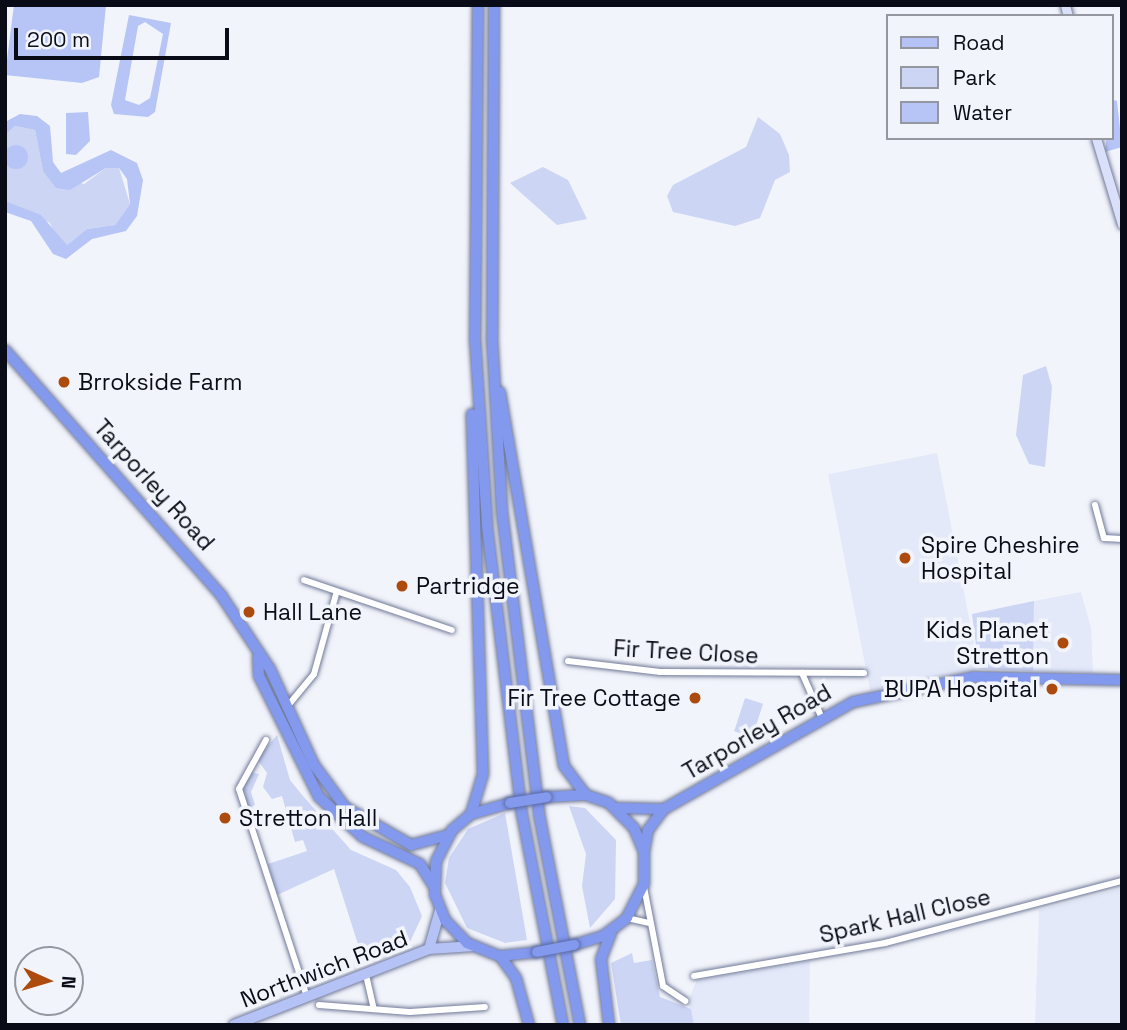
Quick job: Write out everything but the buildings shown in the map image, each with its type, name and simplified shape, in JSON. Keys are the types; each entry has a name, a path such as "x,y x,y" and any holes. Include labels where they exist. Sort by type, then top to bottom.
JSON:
{"highway":[{"path":"478,5 475,338 478,804 448,835 434,886 440,911 474,947 500,956 574,945 613,930"},
{"path":"494,5 492,337 517,661 580,1025"},
{"path":"492,337 544,668 564,766 576,786 586,795 616,808 664,809"},
{"path":"475,338 504,687 563,1025"},
{"name":"Tarporley Road","path":"5,351 204,573 287,705 323,780 353,814 411,845 448,835"},
{"name":"Tarporley Road","path":"258,657 280,720 326,806 363,837 420,864 434,886"},
{"name":"Tarporley Road","path":"644,852 648,830 664,809 821,716 880,692 940,680 1122,680"},
{"path":"471,814 510,803 586,795"},
{"path":"609,1025 602,949 613,930 627,918 644,884 644,852 616,808"},
{"path":"500,956 513,970 529,1025"}],"main road":[{"path":"1097,140 1122,224"},
{"name":"Northwich Road","path":"429,948 440,911"},
{"name":"Northwich Road","path":"234,1025 261,1020 307,997 429,948 474,947"}],"street":[{"path":"1095,505 1104,538 1122,539"},
{"path":"304,580 336,594 452,630"},
{"path":"280,720 287,705 314,674 336,594"},
{"name":"Fir Tree Close","path":"568,661 660,673 864,673"},
{"path":"802,673 821,716"},
{"path":"266,740 239,789 307,997"},
{"name":"Spark Hall Close","path":"694,976 885,943 1122,881"},
{"path":"644,884 649,924 663,986 685,1001"},
{"path":"627,918 649,924"},
{"path":"366,975 374,1009"},
{"path":"319,1005 374,1009 485,1007"}],"shaded area":[{"name":"Spire Cheshire Hospital","path":"937,453 979,669 870,690 828,474"},
{"name":"Kids Planet Stretton","path":"1081,592 1091,628 1093,673 1033,671 1034,601"},
{"path":"1122,888 1122,1025 1035,1025 1039,910"},
{"path":"810,961 809,1025 694,1025 688,1001 697,980"}],"green space":[{"path":"758,117 780,134 789,155 790,172 775,180 760,218 735,226 673,212 667,196 673,185 746,147"},
{"path":"15,126 35,130 43,171 84,184 106,168 119,168 130,204 115,225 87,229 67,245 58,242 50,223 5,201 5,135"},
{"path":"543,167 568,180 587,219 557,225 510,183"},
{"path":"1046,366 1052,387 1045,467 1029,464 1016,435 1023,375"},
{"path":"1034,601 1033,671 979,669 972,614"},
{"path":"745,698 763,704 752,737 734,731"},
{"path":"277,735 290,780 303,796 351,850 396,870 410,887 422,916 410,942 364,963 334,869 277,895 268,864 307,851 303,840 295,842 282,796 272,799 263,787 267,773 257,759"},
{"path":"249,772 259,774 251,792 255,805 248,808 243,786"},
{"path":"569,806 585,808 616,840 615,899 590,928 582,886 586,854"},
{"path":"505,813 527,940 505,943 467,928 445,883 449,858 468,829"},
{"path":"632,953 634,963 652,960 660,997 691,1009 694,1025 621,1025 611,963"}],"water":[{"path":"14,5 106,5 99,77 82,83 5,75"},
{"path":"129,15 171,23 155,112 148,117 114,114 111,105","holes":["145,22 163,34 150,98 139,105 125,100 138,26"]},
{"path":"1113,100 1117,101 1122,147 1105,152 1106,140 1113,140"},
{"path":"88,112 90,141 76,155 66,154 66,113"},
{"path":"20,114 37,116 50,126 53,162 61,173 111,150 137,163 143,180 137,216 126,231 92,239 66,259 53,254 31,221 5,212 5,201 41,215 67,245 87,229 115,225 130,204 127,179 119,168 106,168 70,190 56,188 43,171 35,130 15,126 5,135 5,122"},
{"path":"16,145 25,148 28,157 25,166 16,169 7,166 4,157 7,148"}],"place":[{"name":"Brrokside Farm","path":"64,382"},
{"name":"Spire Cheshire Hospital","path":"905,558"},
{"name":"Partridge","path":"402,586"},
{"name":"Hall Lane","path":"249,612"},
{"name":"Kids Planet Stretton","path":"1063,643"},
{"name":"BUPA Hospital","path":"1052,689"},
{"name":"Fir Tree Cottage","path":"695,698"},
{"name":"Stretton Hall","path":"225,818"}]}
